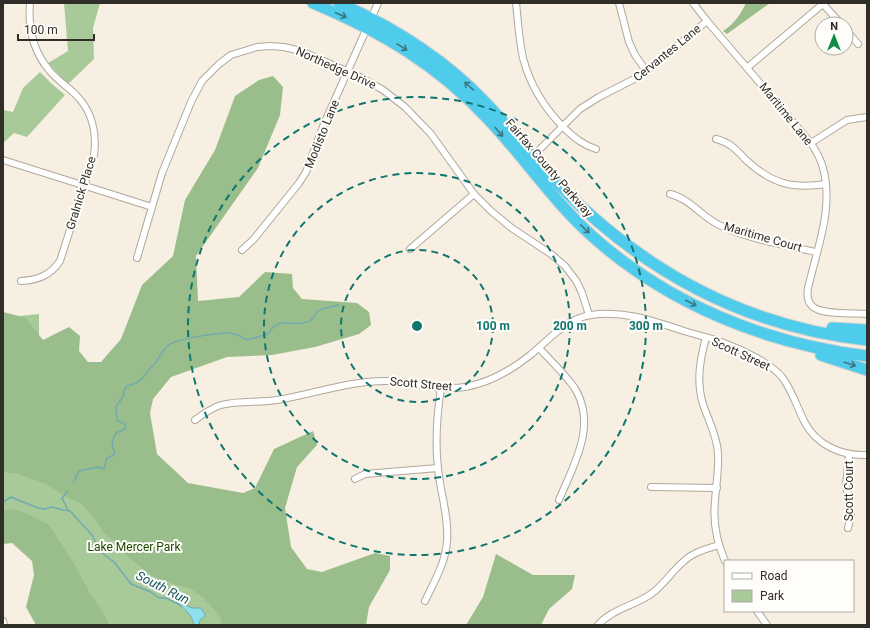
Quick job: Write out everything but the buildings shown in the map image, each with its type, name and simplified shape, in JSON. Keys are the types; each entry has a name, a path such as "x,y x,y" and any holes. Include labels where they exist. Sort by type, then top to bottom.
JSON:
{"highway":[{"name":"Fairfax County Parkway","path":"313,3 370,23 420,47 453,72 484,101 550,176 579,205 628,247 681,281 740,309 771,320 801,329 867,340"},
{"name":"Fairfax County Parkway","path":"339,3 370,23 440,74 461,92 490,120 571,215 596,240 623,262 657,284 709,312 743,326 787,341 822,349 867,356"},
{"path":"740,309 812,326 867,330"},
{"path":"787,341 822,355 867,370"}],"street":[{"name":"Gralnick Place","path":"21,281 40,278 46,275 58,264 95,148 95,137 92,120 89,113 75,94 44,64 38,52 31,28 30,3"},
{"name":"Modisto Lane","path":"242,250 253,240 303,179 324,124 349,72 378,3"},
{"path":"516,3 521,46 526,69 541,100 563,126 583,144 596,149"},
{"path":"620,3 629,42 635,55 647,72"},
{"name":"Maritime Lane","path":"693,3 811,143 822,165 826,184 827,206 808,288 808,297 811,305 818,310 827,312 867,314"},
{"path":"748,67 823,3 834,16"},
{"name":"Cervantes Lane","path":"533,156 586,105 599,97 635,80 647,72 707,21"},
{"path":"854,39 858,44"},
{"name":"Northedge Drive","path":"137,258 162,173 195,92 202,81 219,64 231,56 257,47 277,46 301,51 349,72 383,90 417,118 432,134 474,194 506,224 551,254 565,266 582,293 589,315"},
{"path":"811,143 847,120 867,117"},
{"path":"716,139 730,144 761,172 785,184 803,187 826,184"},
{"path":"3,160 152,207"},
{"path":"410,249 474,194"},
{"name":"Maritime Court","path":"670,194 683,198 706,217 729,230 816,252"},
{"name":"Scott Street","path":"195,420 208,411 223,405 279,400 355,383 390,381 441,388 466,386 493,378 513,368 559,330 589,315 613,313 632,315 728,345 763,362 774,369 786,383 804,421 813,434 830,447 849,454 867,455"},
{"path":"706,338 700,361 699,384 703,404 714,430 717,445 719,461 715,517 719,545 725,560"},
{"path":"539,348 573,386 581,401 584,416 582,441 559,500"},
{"path":"426,601 442,564 447,541 447,521 438,468 437,430 441,388"},
{"name":"Scott Court","path":"848,528 851,514 846,485 849,454"},
{"path":"355,479 358,476 365,474 438,468"},
{"path":"651,487 717,488"},
{"path":"598,625 610,614 638,602 657,590 687,558 699,551 719,545"},
{"path":"758,612 768,625"},
{"path":"3,621 4,625"}],"green space":[{"path":"64,3 100,3 93,28 94,59 68,84 48,63 68,51"},
{"path":"746,3 770,3 727,34 723,31 737,18"},
{"path":"40,72 65,95 27,137 14,133 3,143 3,110 13,112 23,88"},
{"path":"273,76 283,87 280,115 258,168 196,256 198,301 239,297 265,272 292,274 293,288 302,299 357,303 369,312 371,325 359,334 315,347 272,355 227,357 171,377 153,399 150,413 157,454 188,483 243,493 255,488 274,449 313,431 317,445 297,467 285,508 291,547 307,569 322,572 375,553 390,556 390,570 369,607 366,625 222,625 220,616 204,599 191,589 163,581 151,575 123,553 115,542 104,533 82,504 63,495 46,484 18,474 3,472 3,312 26,318 43,340 69,327 80,336 79,351 88,362 101,362 121,339 142,285 173,256 185,200 215,150 235,96 259,80"},
{"name":"Lake Mercer Park","path":"3,314 19,316 39,314 39,345 56,376 317,625 66,625 64,603 3,522"},
{"path":"14,509 49,525 105,615 109,625 36,625 26,607 34,575 32,561 12,543 3,544 3,511"},
{"path":"496,554 533,575 575,575 572,589 549,609 541,625 466,625 483,597"}],"water":[{"path":"176,602 193,608 201,608 205,616 200,620 199,625 194,625 190,615"}],"waterway":[{"path":"73,483 79,471 98,467 104,469 106,459 115,454 112,445 113,439 116,433 125,429 126,426 117,421 116,407 124,395 124,391 127,386 135,384 142,379 167,346 171,343 221,333 235,334 247,340 268,334 273,328 282,323 296,324 309,321 318,311 339,305"},
{"path":"68,491 62,498 68,510"},
{"name":"South Run","path":"3,502 11,497 38,508 44,509 52,507 70,511 92,535 101,552 115,563 131,584 151,592 159,598 166,598 180,605"}]}
